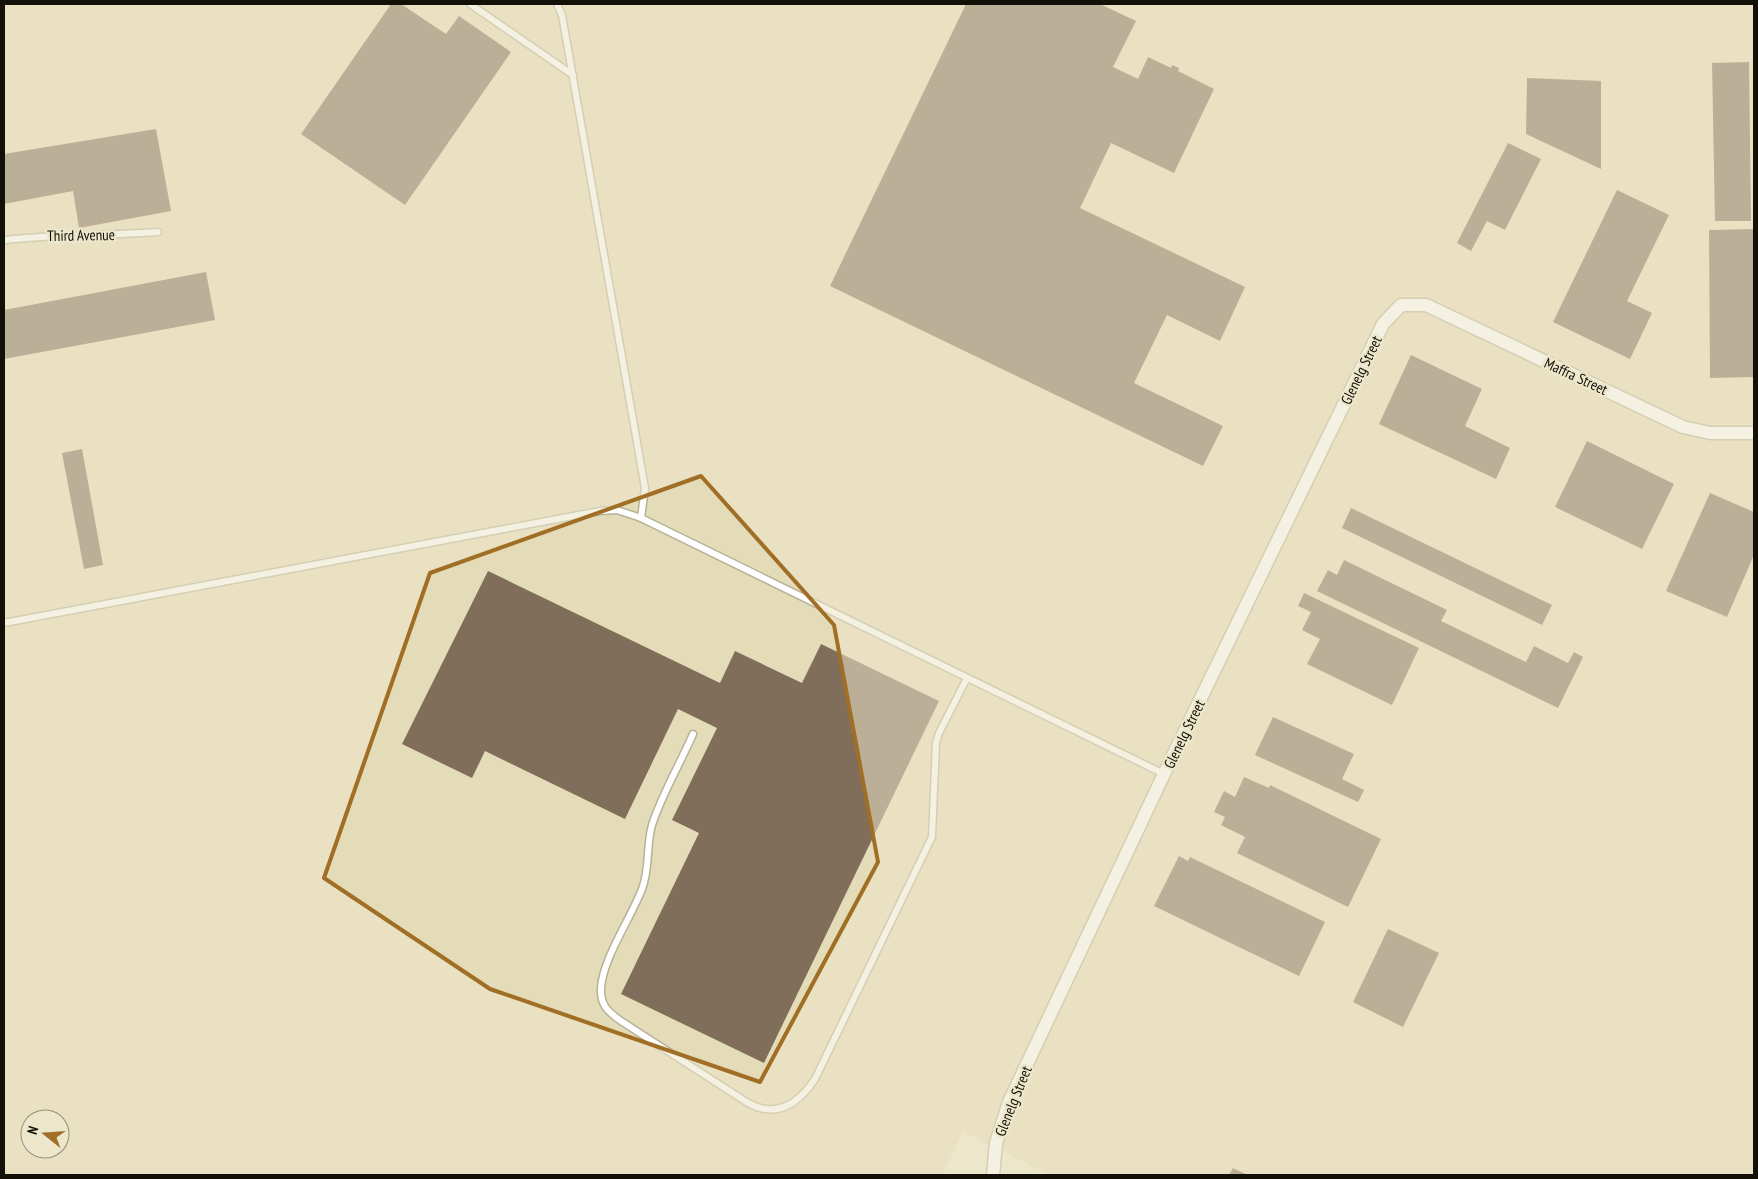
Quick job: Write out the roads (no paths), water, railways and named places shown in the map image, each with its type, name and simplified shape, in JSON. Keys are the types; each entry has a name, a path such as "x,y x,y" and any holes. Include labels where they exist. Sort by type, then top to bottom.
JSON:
{"street":[{"name":"Maffra Street","path":"1401,305 1426,305 1683,427 1710,433 1754,433"},
{"name":"Glenelg Street","path":"996,1174 996,1143 1009,1102 1164,774 1383,324 1401,305"}],"lane":[{"path":"470,4 573,75"},
{"path":"557,4 562,15 573,75 645,488 641,518"},
{"name":"Third Avenue","path":"4,240 45,235 112,236 158,232"},
{"path":"4,623 600,511 617,510 641,518 1164,774"},
{"path":"693,734 652,824 645,880 607,968 601,986 602,1004 609,1013 622,1022 748,1103 756,1108 772,1111 798,1098 807,1091 819,1072 932,837 936,743 939,732 967,678"}]}
